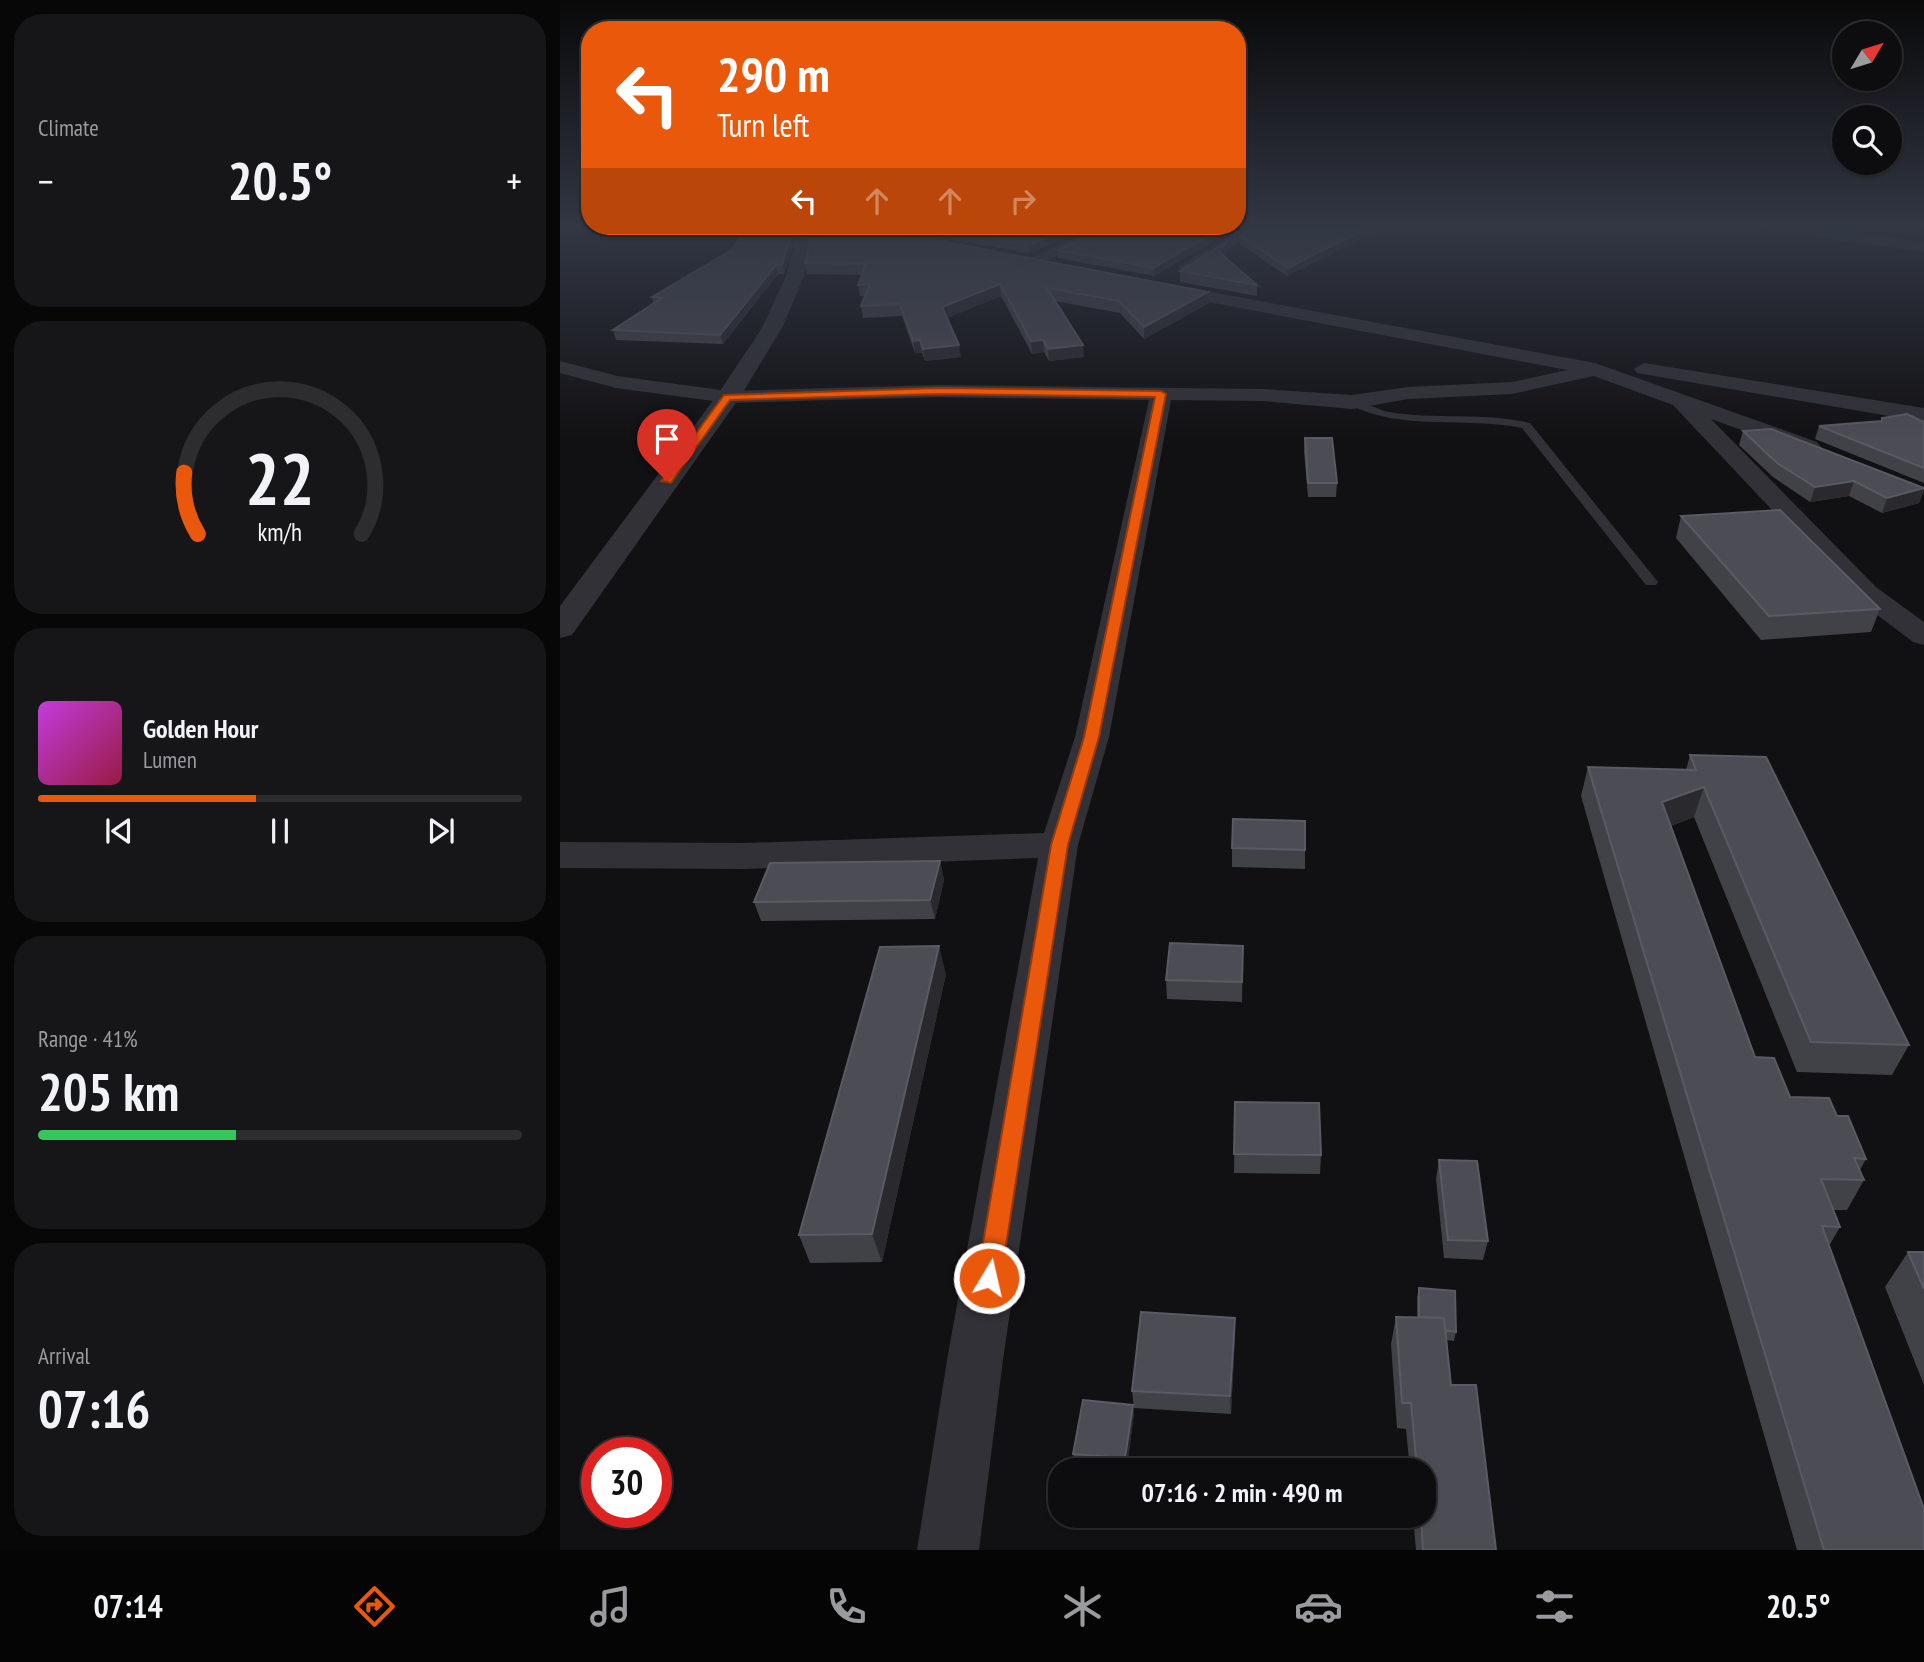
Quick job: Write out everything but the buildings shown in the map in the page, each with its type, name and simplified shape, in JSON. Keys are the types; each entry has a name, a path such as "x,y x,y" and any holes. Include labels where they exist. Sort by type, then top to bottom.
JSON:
{"street":[{"path":"560,628 727,397 772,327 785,298"},
{"path":"1214,298 1595,369 1678,397 1832,456"},
{"path":"560,367 616,382 727,397 938,391 1286,396 1352,402 1408,393 1512,388 1571,377 1595,369"},
{"path":"1636,368 1924,415"},
{"path":"948,1550 975,1360 1059,845 1091,737 1161,394"},
{"path":"1678,397 1866,593 1924,636"},
{"path":"560,855 745,856 1059,845"}],"lane":[{"path":"1352,402 1365,412 1386,416 1474,417 1526,425 1651,582"}],"route":[{"path":"667,481 727,397 938,391 1161,394 1119,587 1091,737 1059,845 989,1278"}]}
